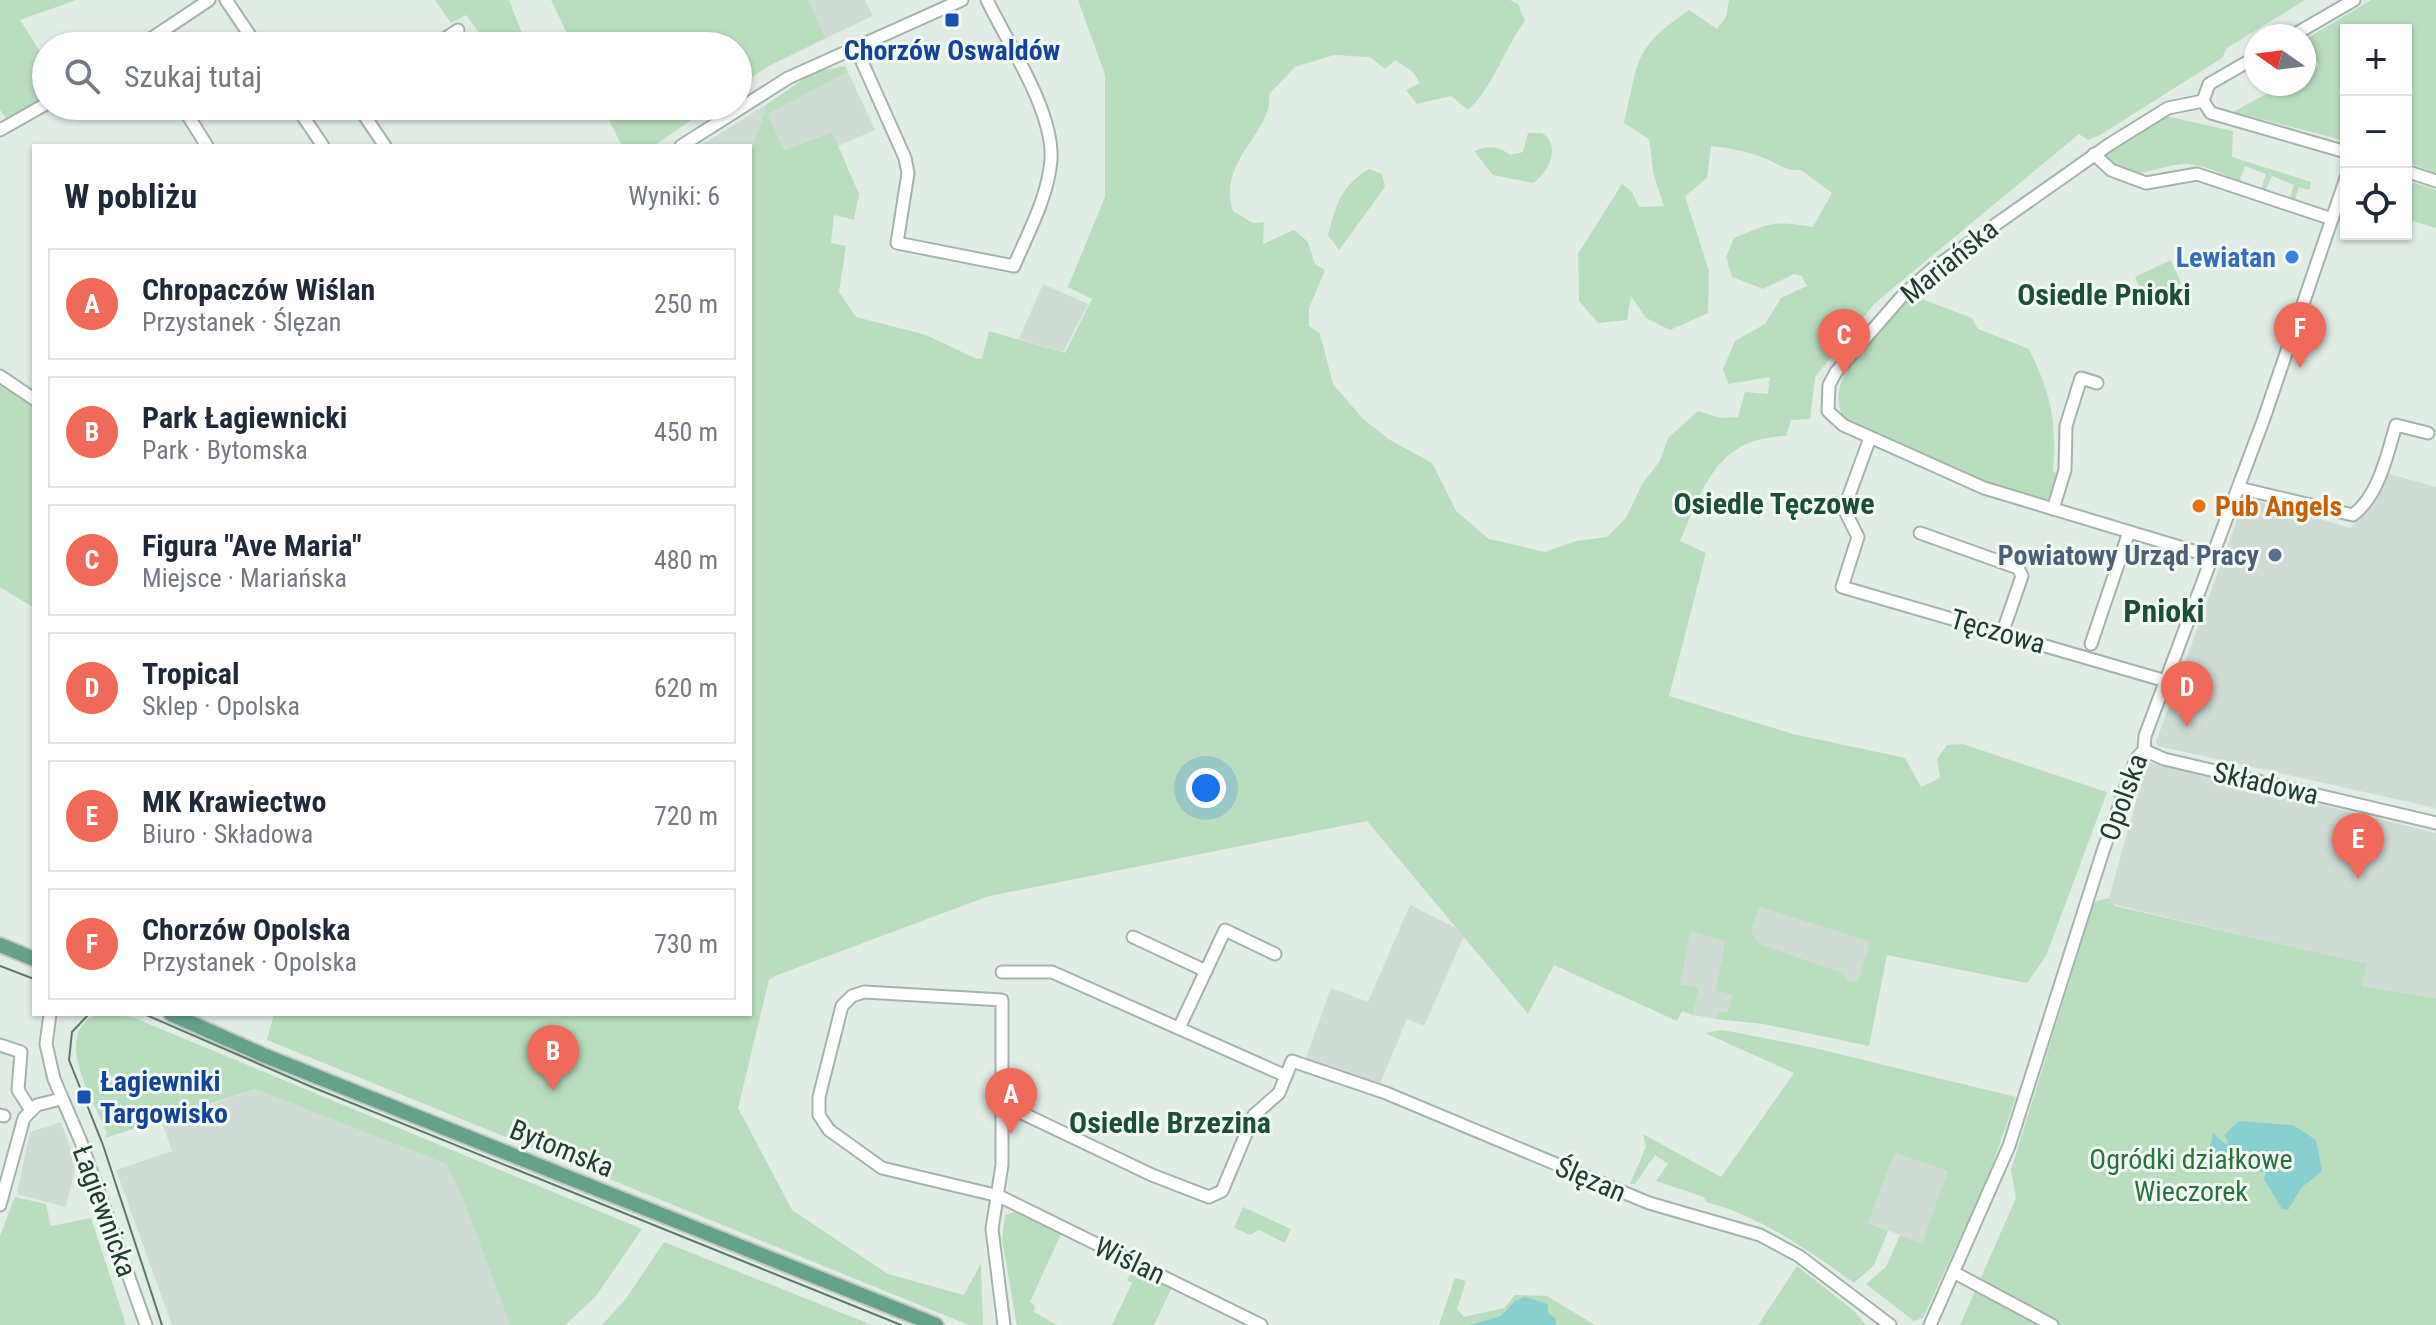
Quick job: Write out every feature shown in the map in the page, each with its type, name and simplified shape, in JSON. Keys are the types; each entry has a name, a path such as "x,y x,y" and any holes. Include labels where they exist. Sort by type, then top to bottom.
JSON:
{"main road":[{"path":"0,945 32,958"},
{"name":"Bytomska","path":"176,1016 681,1224 936,1325"}],"street":[{"path":"162,32 209,0"},
{"path":"226,0 248,32"},
{"path":"752,100 788,78 962,0"},
{"path":"855,46 905,158 908,173 897,243 1014,266 1042,196 1051,158 1039,106 987,0"},
{"path":"2313,24 2354,0"},
{"path":"2244,64 2209,84 2203,101 2211,113 2340,150"},
{"name":"Mariańska","path":"2203,101 2168,108 2094,154 1931,270 1904,294 1836,372 1829,385 1828,411 1843,425 1984,488 2213,557"},
{"path":"0,130 32,112"},
{"path":"191,120 206,144"},
{"path":"305,120 322,144"},
{"path":"367,120 384,144"},
{"path":"684,144 720,120"},
{"path":"2094,154 2111,170 2146,183 2197,174 2332,219"},
{"path":"2412,173 2436,181"},
{"name":"Opolska","path":"1930,1325 2009,1146 2103,851 2136,759 2144,750 2145,736 2239,488 2340,196"},
{"path":"0,376 32,398"},
{"path":"2053,509 2065,470 2066,426 2081,378 2097,383"},
{"path":"2239,488 2353,515 2361,509 2379,476 2396,425 2428,433"},
{"name":"Tęczowa","path":"1870,438 1844,509 1858,537 1842,587 2003,631 2166,681"},
{"path":"2091,644 2129,532"},
{"path":"1920,533 2018,568 2022,576 2003,631"},
{"name":"Składowa","path":"2144,750 2164,759 2436,823"},
{"path":"1179,1028 1225,930 1275,954"},
{"path":"1133,937 1206,971"},
{"path":"1002,972 1052,972 1286,1076 1279,1093 1254,1115 1222,1191 1209,1197 1152,1175 1003,1104 999,1196 992,1229 1004,1325"},
{"name":"Wiślan","path":"1003,1104 1002,1000 864,992 852,996 842,1006 818,1106 822,1123 829,1130 882,1168 999,1196 1261,1325"},
{"name":"Łagiewnicka","path":"50,1016 48,1059 146,1325"},
{"path":"0,1045 21,1052 18,1090 30,1109"},
{"name":"Ślęzan","path":"1286,1076 1292,1061 1386,1093 1649,1203 1760,1235 1812,1265 1890,1325"},
{"path":"0,1205 19,1130 30,1109 61,1099"},
{"path":"1955,1273 2052,1325"}],"shaded area":[{"path":"808,0 865,0 873,16 826,38"},
{"path":"848,72 875,130 838,146 831,132 784,150 768,114"},
{"path":"767,104 752,149 752,144 703,144 741,120 752,120 752,113"},
{"path":"1043,284 1088,304 1063,352 1019,339"},
{"path":"2386,473 2436,487 2436,808 2158,746 2156,742 2245,498 2351,528 2372,503"},
{"path":"2147,762 2436,833 2436,998 2362,986 2366,964 2115,905 2109,898"},
{"path":"1410,905 1458,929 1464,936 1424,1026 1407,1019 1379,1086 1305,1061 1331,988 1368,1002"},
{"path":"1760,907 1870,942 1858,983 1848,980 1843,973 1760,944 1751,931"},
{"path":"1691,931 1725,942 1715,989 1732,995 1727,1013 1718,1011 1716,1019 1693,1015 1699,989 1680,984"},
{"path":"255,1089 446,1164 462,1196 510,1325 172,1325 116,1170 172,1151 162,1122"},
{"path":"61,1122 76,1165 66,1207 17,1194 30,1132"},
{"path":"1895,1153 1949,1171 1922,1243 1868,1223"}],"green space":[{"path":"0,0 76,0 20,20 32,39 32,109 10,123 0,110"},
{"path":"435,0 509,0 522,32 479,32 466,15 451,23"},
{"path":"551,0 808,0 826,38 752,77 752,32 566,32"},
{"path":"1078,0 1510,0 1518,4 1525,21 1485,90 1468,110 1451,96 1417,104 1406,90 1420,83 1413,72 1395,60 1385,69 1370,57 1334,55 1295,67 1269,94 1264,121 1239,161 1232,176 1230,193 1233,211 1253,223 1264,222 1263,244 1294,230 1308,242 1315,264 1325,270 1309,308 1309,326 1320,334 1333,384 1363,419 1390,440 1432,463 1456,511 1489,539 1545,552 1576,541 1607,537 1626,518 1642,484 1660,461 1668,438 1698,411 1721,418 1738,417 1745,392 1768,394 1770,377 1728,384 1723,369 1735,341 1765,324 1781,298 1807,286 1802,276 1794,274 1763,289 1732,277 1726,257 1734,238 1756,229 1780,223 1813,227 1832,193 1801,170 1786,168 1745,152 1711,146 1707,178 1685,196 1709,271 1708,313 1670,330 1646,318 1631,296 1627,320 1598,323 1579,301 1578,254 1622,184 1632,192 1639,207 1664,206 1654,176 1649,139 1624,123 1636,69 1647,47 1689,10 1717,29 1726,17 1729,0 2305,0 2266,24 2244,24 2244,38 2227,48 2222,58 2100,135 2088,140 2079,134 1875,303 1815,377 1810,419 1791,420 1786,436 1744,445 1729,455 1706,484 1680,541 1706,553 1669,696 1793,734 1905,758 1921,787 1940,778 1937,759 1947,745 1963,744 2107,792 2046,956 2027,983 1887,955 1869,1046 1763,1024 1716,1019 1718,1011 1727,1013 1732,995 1715,990 1725,942 1691,931 1680,984 1699,988 1693,1015 1682,1011 1677,1021 1554,965 1528,1014 1367,821 989,896 775,976 769,980 738,1108 792,1210 888,1274 964,1295 981,1263 983,1325 969,1325 267,1040 273,1016 752,1016 752,149 767,104 814,72 845,66 848,72 768,114 784,150 832,132 859,194 854,220 834,215 831,243 846,246 839,292 856,317 926,335 977,359 982,358 989,331 1065,353 1092,299 1068,287 1105,197 1105,75","holes":["1760,907 1870,942 1858,982 1848,980 1843,973 1760,944 1751,931"]},
{"path":"2371,0 2436,0 2436,173 2412,164 2412,24 2340,24 2340,139 2233,112 2263,96 2316,96 2316,68 2319,66 2316,60 2316,33"},
{"path":"2166,116 2233,131 2232,157 2311,182 2309,190 2299,187 2295,199 2301,204 2283,198 2290,198 2294,185 2272,176 2266,189 2274,194 2261,190 2266,174 2245,166 2240,179 2246,184 2209,168 2186,164 2134,173 2114,166 2105,156 2106,151"},
{"path":"609,120 691,120 657,144 621,144"},
{"path":"1528,133 1542,133 1548,138 1552,152 1544,173 1533,183 1493,175 1474,151 1488,147 1510,155 1523,152"},
{"path":"1369,169 1382,174 1385,187 1339,250 1328,235 1337,205 1352,182"},
{"path":"2412,182 2436,190 2436,228 2412,221"},
{"path":"2171,260 2181,283 2145,299 2135,277"},
{"path":"1911,295 1972,318 1978,329 2029,349 2043,380 2053,422 2053,471 2059,476 2048,499 2009,490 1944,466 1880,438 1843,417 1839,401 1848,368 1872,334"},
{"path":"0,376 32,398 32,607 0,587"},
{"name":"Ogródki działkowe Wieczorek","path":"2109,898 2115,906 2367,964 2362,986 2436,998 2436,1325 1960,1325 2016,1198 2011,1170 2094,902"},
{"path":"94,1016 132,1017 642,1229 596,1296 565,1325 510,1325 462,1196 446,1164 255,1089 105,1138 107,1133 86,1086 76,1051 77,1036 84,1023"},
{"path":"1723,1030 1810,1047 2016,1097 1988,1178 1923,1318 1914,1321 1866,1284 1886,1267 1900,1235 1922,1243 1948,1171 1895,1153 1868,1223 1888,1231 1874,1265 1854,1283 1765,1225 1706,1202 1704,1197 1656,1181 1668,1164 1655,1155 1635,1184 1630,1184 1646,1147 1643,1134 1721,1177 1794,1073 1705,1033"},
{"path":"15,1197 46,1204 51,1226 91,1218 126,1325 0,1325 0,1236"},
{"path":"1243,1207 1291,1229 1285,1243 1259,1230 1250,1235 1234,1228"},
{"path":"1014,1212 1061,1234 1030,1302 1035,1306 1034,1312 1057,1325 1017,1325 1002,1240 1005,1215"},
{"path":"664,1242 872,1325 602,1325 625,1300"},
{"path":"1797,1266 1853,1310 1866,1325 1758,1325"},
{"path":"1132,1271 1172,1287 1154,1325 1112,1325 1132,1283 1127,1280"},
{"path":"1455,1278 1466,1281 1457,1309 1464,1317 1504,1308 1515,1295 1547,1296 1595,1325 1439,1325"}],"water":[{"path":"2239,1121 2293,1125 2316,1140 2322,1171 2301,1188 2288,1210 2282,1209 2264,1179 2266,1173 2229,1161 2214,1160 2209,1153 2213,1133 2226,1145 2228,1141 2224,1135"},
{"path":"1525,1297 1548,1304 1548,1313 1556,1319 1556,1325 1470,1325 1501,1316 1515,1301"}],"tram line":[{"path":"0,966 32,978"},
{"path":"87,1016 72,1032 69,1060 103,1145 162,1325"},
{"path":"149,1016 312,1087 901,1325"}],"place":[{"name":"Chorzów Oswaldów","path":"952,20"},
{"name":"Lewiatan","path":"2292,257"},
{"name":"Chorzów Opolska","path":"2300,368"},
{"name":"Figura \"Ave Maria\"","path":"1844,375"},
{"name":"Pub Angels","path":"2199,506"},
{"name":"Powiatowy Urząd Pracy","path":"2275,555"},
{"name":"Tropical","path":"2187,727"},
{"name":"MK Krawiectwo","path":"2358,879"},
{"name":"Park Łagiewnicki","path":"553,1091"},
{"name":"Łagiewniki Targowisko","path":"84,1097"},
{"name":"Chropaczów Wiślan","path":"1011,1134"}],"district":[{"name":"Osiedle Pnioki","path":"2104,295"},
{"name":"Osiedle Tęczowe","path":"1774,504"},
{"name":"Pnioki","path":"2164,611"},
{"name":"Osiedle Brzezina","path":"1170,1123"}]}
